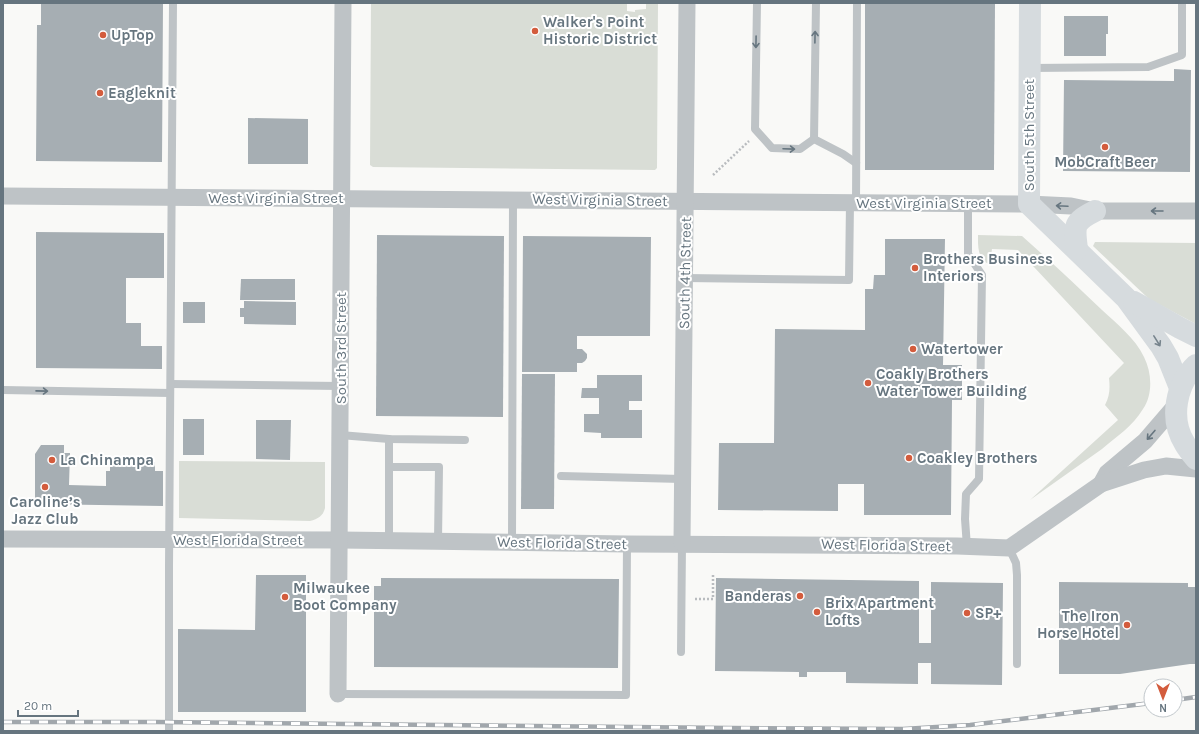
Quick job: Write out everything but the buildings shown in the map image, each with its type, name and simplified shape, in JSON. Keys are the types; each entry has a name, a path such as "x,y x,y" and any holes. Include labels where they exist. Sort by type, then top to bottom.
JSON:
{"street":[{"name":"South 3rd Street","path":"338,694 343,3"},
{"name":"South 4th Street","path":"682,543 687,3"},
{"name":"South 5th Street","path":"1030,3 1029,204 1126,298 1168,358 1178,397"},
{"name":"West Virginia Street","path":"3,196 968,203 1071,206 1095,211 1196,211"},
{"path":"1076,249 1076,225 1082,217 1095,211"},
{"name":"South 5th Street","path":"1126,298 1196,336"},
{"path":"1101,484 1107,473 1145,441 1178,397 1190,370 1196,364"},
{"path":"1178,397 1177,425 1184,443 1196,459"},
{"path":"1009,548 1101,484 1144,470 1166,466 1196,469"},
{"name":"West Florida Street","path":"3,539 340,540 627,544 682,543 1009,548"}],"lane":[{"path":"169,731 173,3"},
{"path":"757,3 755,129 772,148 800,149 814,138"},
{"path":"814,138 816,3"},
{"path":"685,278 849,280 856,163 857,3"},
{"path":"1030,68 1148,67 1182,55 1182,3"},
{"path":"814,138 856,163"},
{"path":"512,542 513,200"},
{"path":"967,547 965,519 966,494 980,478 982,276 968,254 968,203"},
{"path":"171,384 341,386"},
{"path":"3,390 170,393"},
{"path":"340,435 389,439 465,440"},
{"path":"389,439 389,541"},
{"path":"389,467 439,467 438,541"},
{"path":"560,476 682,478"},
{"path":"682,543 682,652"},
{"path":"338,694 626,695 627,544"},
{"path":"1009,548 1016,563 1017,575 1017,664"}],"path":[{"path":"713,175 758,132"},
{"path":"713,573 713,598"}],"shaded area":[{"path":"371,3 627,3 627,11 635,12 635,10 646,9 646,3 658,3 657,168 655,170 373,167 370,165"},
{"path":"978,235 1022,236 1125,332 1140,350 1149,370 1150,390 1148,397 1143,409 1134,421 1102,449 1030,500 1118,420 1105,405 1109,392 1109,378 1124,363 1018,250 992,249 990,263 985,262 980,255"},
{"path":"1095,242 1196,243 1196,324 1149,299 1093,246"},
{"path":"179,461 325,462 324,511 320,517 310,521 179,518"}],"railway":[{"path":"1183,699 1196,697"},
{"path":"3,722 903,729 970,725 1143,704"}],"place":[{"name":"Walker's Point Historic District","path":"535,31"},
{"name":"UpTop","path":"103,35"},
{"name":"Eagleknit","path":"100,93"},
{"name":"MobCraft Beer","path":"1105,147"},
{"name":"Brothers Business Interiors","path":"915,268"},
{"name":"Watertower","path":"913,349"},
{"name":"Coakly Brothers Water Tower Building","path":"868,383"},
{"name":"Coakley Brothers","path":"909,458"},
{"name":"La Chinampa","path":"52,460"},
{"name":"Caroline’s Jazz Club","path":"45,487"},
{"name":"Banderas","path":"800,596"},
{"name":"Milwaukee Boot Company","path":"285,597"},
{"name":"Brix Apartment Lofts","path":"817,612"},
{"name":"SP+","path":"967,613"},
{"name":"The Iron Horse Hotel","path":"1127,625"}]}
